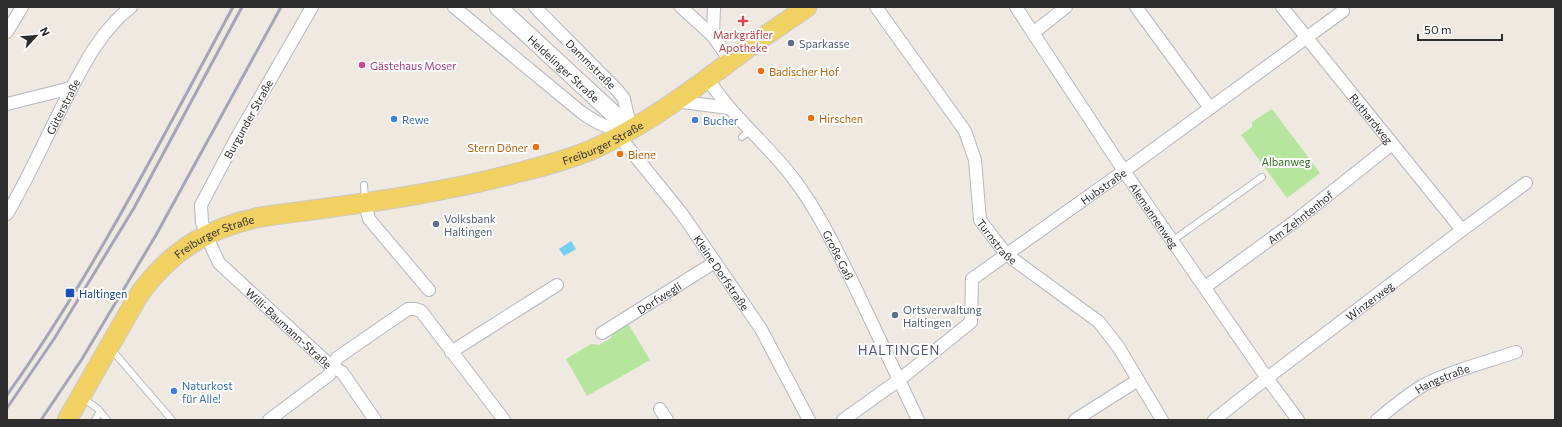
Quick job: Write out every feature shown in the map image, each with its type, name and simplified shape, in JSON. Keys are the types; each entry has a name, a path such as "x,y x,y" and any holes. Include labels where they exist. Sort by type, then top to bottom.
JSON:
{"main road":[{"name":"Freiburger Straße","path":"67,420 140,293 151,278 181,250 206,235 236,222 365,194 464,186 551,164 590,150 625,133 675,101 708,79 807,7"}],"street":[{"path":"7,32 22,7"},
{"name":"Güterstraße","path":"7,214 71,88 104,34 118,17 131,7"},
{"name":"Burgunder Straße","path":"206,235 202,222 201,205 312,7"},
{"path":"454,7 581,112 598,124 625,133"},
{"name":"Heldelinger Straße","path":"498,7 625,133"},
{"name":"Dammstraße","path":"535,7 618,91 624,99 625,133"},
{"path":"681,7 713,36 730,62"},
{"path":"713,36 714,7"},
{"name":"Turnstraße","path":"876,7 965,130 975,160 980,220 1006,254 1099,322 1120,348 1162,420"},
{"name":"Alemannenweg","path":"1016,7 1124,171 1267,378 1298,420"},
{"path":"1033,33 1066,7"},
{"path":"1136,7 1210,108"},
{"name":"Ruthardweg","path":"1282,7 1462,230"},
{"name":"Hubstraße","path":"899,380 971,322 972,279 1124,171 1343,11"},
{"name":"Große Gaß","path":"708,79 746,134 770,150 796,182 819,217 918,420"},
{"path":"7,104 71,88"},
{"path":"675,101 729,108"},
{"name":"Kleine Dorfstraße","path":"625,133 642,164 682,214 760,329 809,420"},
{"name":"Am Zehntenhof","path":"1205,287 1294,222 1392,144"},
{"name":"Winzerweg","path":"1214,420 1267,378 1526,183"},
{"path":"365,194 369,219 429,290"},
{"name":"Willi-Baumann-Straße","path":"206,235 219,263 332,367 342,372 375,420"},
{"name":"Dorfwegli","path":"602,333 715,262"},
{"path":"452,352 557,285"},
{"path":"269,420 328,375 337,358 408,309 415,309 421,312 504,420"},
{"name":"Hangstraße","path":"1377,420 1402,400 1423,386 1452,374 1516,352"},
{"path":"843,420 899,380"},
{"path":"1075,420 1138,380"},
{"path":"660,409 667,420"}],"lane":[{"path":"1172,241 1262,177"},
{"path":"109,346 172,420"},
{"path":"80,396 100,411 107,420"},
{"path":"95,420 100,411"}],"green space":[{"name":"Albanweg","path":"1272,109 1320,173 1287,198 1241,135 1252,127 1252,122"},
{"path":"626,320 650,360 587,396 566,359 591,344 599,345 611,338 614,327"}],"water":[{"path":"571,241 576,249 564,256 559,249"}],"railway":[{"path":"7,395 39,349 98,253 233,7"},
{"path":"7,408 54,339 134,208 242,7"},
{"path":"41,420 82,359 156,235 281,7"}],"place":[{"name":"Markgräfler Apotheke","path":"743,21"},
{"name":"Sparkasse","path":"791,43"},
{"name":"Gästehaus Moser","path":"362,65"},
{"name":"Badischer Hof","path":"761,71"},
{"name":"Hirschen","path":"811,118"},
{"name":"Rewe","path":"394,119"},
{"name":"Bucher","path":"695,120"},
{"name":"Stern Döner","path":"536,147"},
{"name":"Biene","path":"620,154"},
{"name":"Volksbank Haltingen","path":"436,224"},
{"name":"Haltingen","path":"70,293"},
{"name":"Ortsverwaltung Haltingen","path":"895,315"},
{"name":"Naturkost für Alle!","path":"174,391"}],"district":[{"name":"HALTINGEN","path":"899,350"}]}
